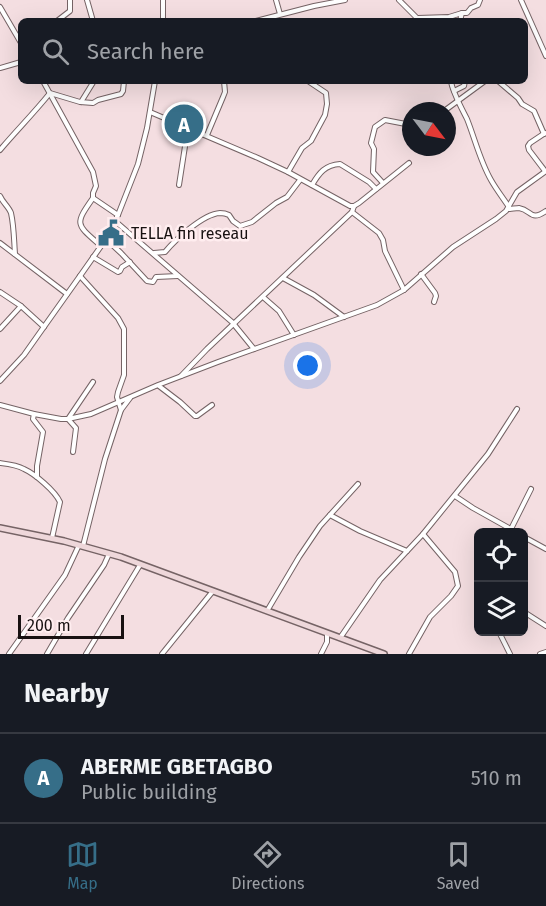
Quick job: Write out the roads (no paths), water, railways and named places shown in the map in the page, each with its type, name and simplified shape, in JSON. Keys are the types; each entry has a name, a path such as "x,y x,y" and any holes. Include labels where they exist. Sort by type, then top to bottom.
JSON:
{"main road":[{"path":"0,528 81,545 109,554 384,654"}],"street":[{"path":"61,18 70,11 70,0"},
{"path":"87,0 92,18"},
{"path":"163,0 163,18"},
{"path":"276,0 280,14"},
{"path":"317,5 322,0"},
{"path":"266,18 345,0"},
{"path":"399,0 418,18"},
{"path":"434,18 467,13 478,5 480,0"},
{"path":"521,0 546,56"},
{"path":"0,7 18,38"},
{"path":"461,18 462,13"},
{"path":"0,68 18,63"},
{"path":"45,84 93,172 96,186 93,198 80,220 85,232 100,246"},
{"path":"81,102 92,84"},
{"path":"50,93 93,104 98,100 121,94 124,84"},
{"path":"0,381 24,355 106,239 138,164 155,84"},
{"path":"207,135 224,97 224,84"},
{"path":"288,172 302,148 311,141 327,109 326,93 312,84"},
{"path":"452,84 490,179 508,208"},
{"path":"454,91 464,84"},
{"path":"454,102 481,84"},
{"path":"0,405 61,419 92,414 158,385 377,305 404,290 453,247 496,219 508,208 517,192 546,171 528,146 545,133 534,111 522,104 502,84"},
{"path":"0,150 50,93"},
{"path":"150,112 288,172 350,206 354,206"},
{"path":"382,183 373,170 374,149 371,143 375,127 385,120 402,123"},
{"path":"179,185 188,127"},
{"path":"181,377 207,349 352,212 354,206 409,163"},
{"path":"312,185 321,171 338,164 343,165 376,189"},
{"path":"154,253 165,252 191,227 219,213 229,215 240,226 252,222 287,197 300,180"},
{"path":"0,196 11,215 15,254"},
{"path":"93,198 118,215"},
{"path":"503,198 512,198"},
{"path":"508,208 520,208 536,216 546,211"},
{"path":"352,212 379,232 385,251 404,290"},
{"path":"115,221 234,324 254,349"},
{"path":"106,239 147,281 151,283 156,277 179,276"},
{"path":"0,243 68,294"},
{"path":"93,256 118,272 130,262"},
{"path":"421,274 435,293 434,302"},
{"path":"80,276 118,318 124,329 124,375 118,392 122,411"},
{"path":"283,278 314,295 344,317"},
{"path":"0,292 21,306 44,327"},
{"path":"263,297 279,311 294,335"},
{"path":"0,329 21,306"},
{"path":"68,419 93,382"},
{"path":"158,385 195,416 212,405"},
{"path":"9,654 65,575 81,545 105,459 122,411 130,398"},
{"path":"340,638 380,580 423,534 488,454 517,409"},
{"path":"34,414 33,419 43,432 37,478"},
{"path":"68,419 76,428 73,452"},
{"path":"0,463 27,470 54,491 60,502 51,538"},
{"path":"27,470 37,466"},
{"path":"267,611 320,526 358,484"},
{"path":"511,528 531,489"},
{"path":"455,496 507,528"},
{"path":"330,515 407,551"},
{"path":"409,654 430,617 458,586 455,572 423,534"},
{"path":"528,539 546,549"},
{"path":"47,654 109,554"},
{"path":"86,654 140,565"},
{"path":"162,654 213,591"},
{"path":"528,615 546,626"},
{"path":"321,654 327,642 327,634"},
{"path":"501,636 510,654"},
{"path":"540,654 546,652"}],"place":[{"name":"ABERME GBETAGBO","path":"184,124"},
{"name":"TELLA fin reseau","path":"111,233"}]}
